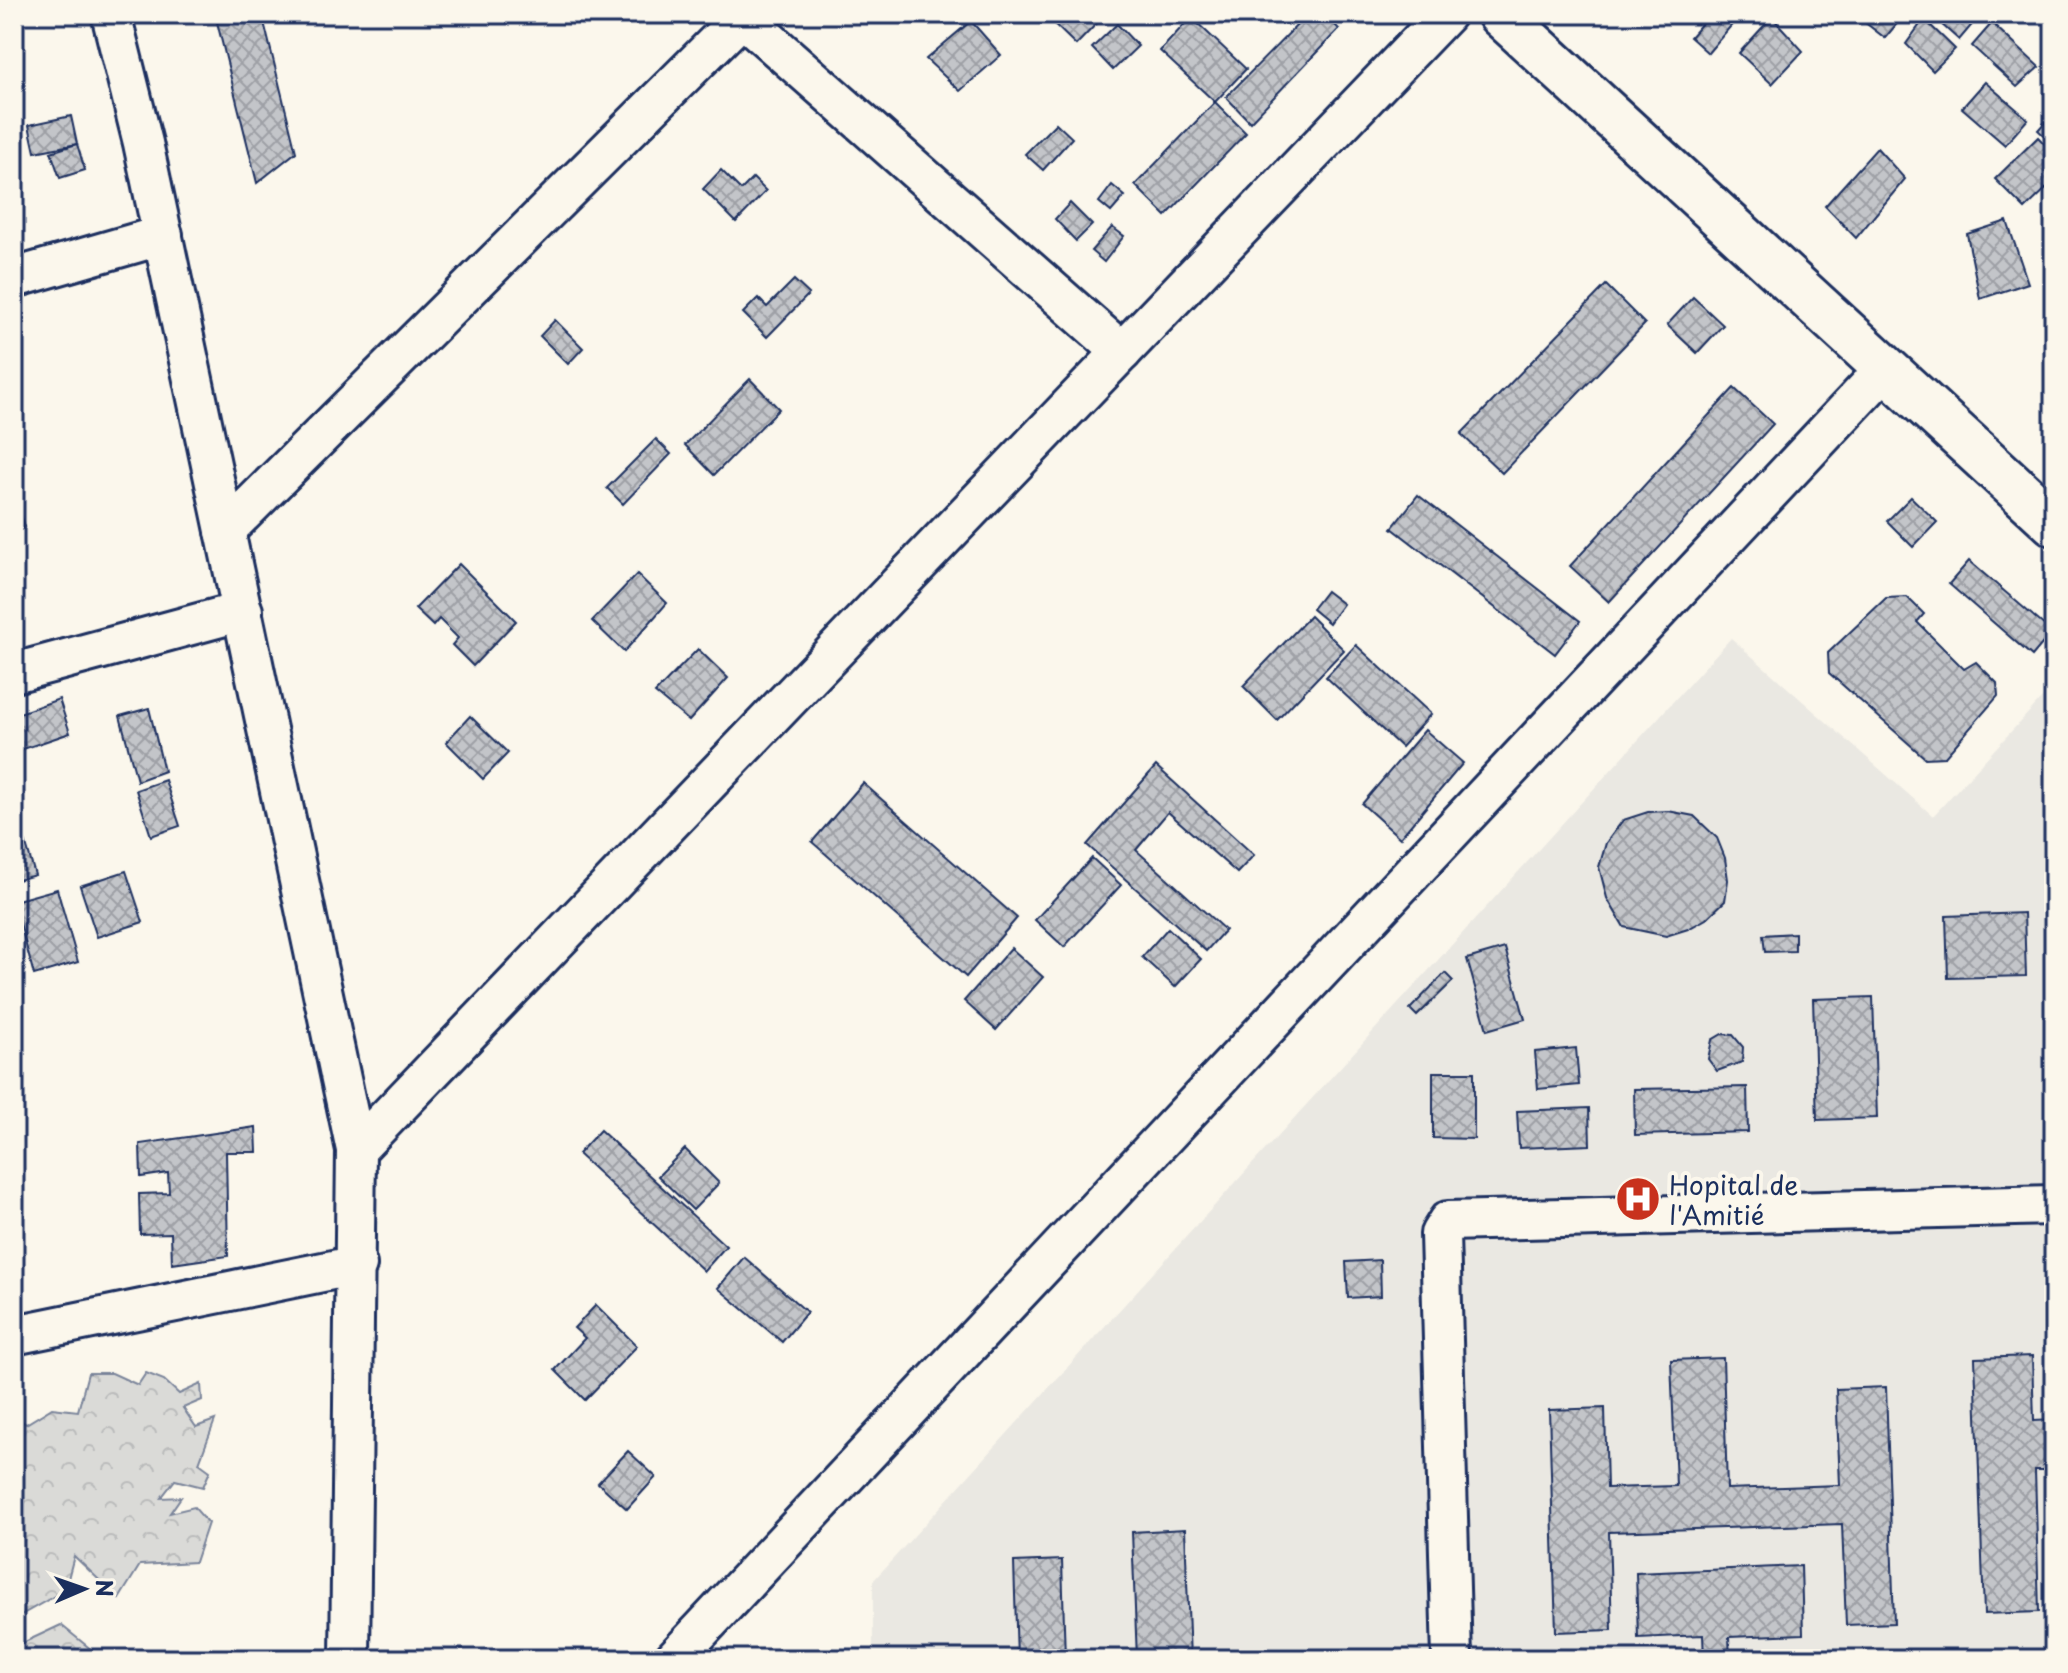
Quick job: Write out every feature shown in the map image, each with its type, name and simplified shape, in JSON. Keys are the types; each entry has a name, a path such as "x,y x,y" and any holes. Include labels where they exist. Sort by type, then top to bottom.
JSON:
{"main road":[{"path":"1500,14 2054,523"}],"street":[{"path":"111,14 163,235 356,1150 350,1659"},
{"path":"356,1150 1446,14"},
{"path":"225,531 741,15 1122,352"},
{"path":"14,278 163,235"},
{"path":"674,1659 1887,367"},
{"path":"14,673 243,611"},
{"path":"1452,1659 1440,1234 1448,1221 2054,1205"},
{"path":"14,1335 357,1265"}],"shaded area":[{"name":"Hopital de l'Amitié","path":"1731,638 1933,816 2054,685 2054,1659 873,1659 873,1581"}],"green space":[{"path":"88,1373 112,1373 138,1385 146,1373 164,1380 179,1394 201,1384 202,1400 183,1408 196,1427 215,1420 199,1463 210,1471 203,1487 175,1480 161,1498 181,1497 170,1513 194,1507 208,1523 195,1562 140,1565 119,1599 74,1556 65,1590 14,1619 14,1415 26,1424 52,1408 78,1411"},
{"path":"61,1625 103,1659 14,1659 14,1647"}],"building":[{"path":"215,14 262,14 296,152 257,183"},
{"path":"1044,14 1104,14 1105,15 1076,45"},
{"path":"1308,14 1324,14 1339,29 1250,122 1226,97"},
{"path":"1710,14 1741,14 1708,53 1690,37"},
{"path":"1854,14 1905,14 1885,38"},
{"path":"1930,14 1981,14 1959,40"},
{"path":"1191,17 1246,69 1215,102 1160,51"},
{"path":"1772,17 1803,51 1772,84 1739,53"},
{"path":"1924,19 1955,49 1933,71 1906,44"},
{"path":"971,21 1001,55 960,91 926,59"},
{"path":"1992,23 2039,67 2017,87 1972,46"},
{"path":"1117,24 1138,46 1113,70 1092,48"},
{"path":"1985,82 2028,119 2005,145 1962,108"},
{"path":"1215,102 1246,133 1166,216 1135,185"},
{"path":"2054,114 2054,145 2038,130"},
{"path":"71,116 77,144 35,152 29,125"},
{"path":"1056,123 1072,138 1043,170 1025,154"},
{"path":"2038,137 2054,154 2054,181 2025,209 1995,179"},
{"path":"77,144 85,170 60,178 51,152"},
{"path":"1877,148 1905,179 1856,238 1825,206"},
{"path":"721,170 741,190 753,178 766,191 736,222 703,189"},
{"path":"1112,185 1125,196 1111,212 1099,202"},
{"path":"1070,203 1092,225 1076,241 1055,219"},
{"path":"2007,221 2028,283 1980,299 1967,234"},
{"path":"1112,227 1124,236 1104,262 1091,251"},
{"path":"794,280 809,294 767,337 743,313 758,298 767,307"},
{"path":"1606,285 1645,324 1502,473 1461,434"},
{"path":"1693,297 1723,325 1697,353 1667,325"},
{"path":"555,320 583,348 568,364 540,336"},
{"path":"750,379 779,409 714,475 685,445"},
{"path":"1734,388 1773,424 1609,602 1570,566"},
{"path":"656,439 671,454 623,504 607,488"},
{"path":"14,491 25,527 14,530"},
{"path":"1418,495 1580,621 1555,654 1392,528"},
{"path":"1911,497 1937,522 1913,547 1887,521"},
{"path":"1969,561 2052,632 2032,656 1949,584"},
{"path":"459,564 516,621 473,666 452,645 458,638 439,619 433,626 415,609"},
{"path":"637,574 667,603 624,652 592,621"},
{"path":"1326,591 1343,604 1329,623 1312,609"},
{"path":"1907,597 1924,614 1917,622 1964,669 1976,662 1997,683 1998,696 1945,757 1925,758 1829,673 1828,653 1886,598"},
{"path":"1310,616 1344,650 1277,720 1243,686"},
{"path":"1356,645 1431,714 1401,747 1326,677"},
{"path":"698,649 728,678 689,721 655,693"},
{"path":"59,699 70,733 14,752 14,715"},
{"path":"149,708 164,771 137,781 120,716"},
{"path":"470,716 508,753 483,779 446,742"},
{"path":"1425,730 1463,763 1400,838 1362,804"},
{"path":"1156,766 1254,855 1237,873 1168,812 1136,850 1225,930 1206,951 1087,845"},
{"path":"165,780 180,826 151,836 136,790"},
{"path":"863,783 1017,918 966,977 812,842"},
{"path":"14,811 35,875 14,881"},
{"path":"1668,811 1694,816 1717,838 1725,858 1728,880 1725,901 1706,919 1666,936 1624,927 1607,898 1599,867 1606,843 1623,820 1648,812"},
{"path":"1092,858 1121,885 1064,947 1035,920"},
{"path":"126,871 143,922 97,937 80,886"},
{"path":"57,889 78,962 34,975 14,901"},
{"path":"2024,913 2026,976 1948,978 1946,916"},
{"path":"1168,928 1201,959 1175,987 1142,957"},
{"path":"1795,933 1795,951 1765,952 1763,935"},
{"path":"1011,948 1043,977 996,1030 964,1001"},
{"path":"1505,948 1525,1019 1487,1030 1467,959"},
{"path":"1445,973 1453,981 1417,1016 1410,1009"},
{"path":"1873,997 1877,1118 1817,1120 1813,999"},
{"path":"1722,1034 1733,1035 1743,1047 1742,1062 1717,1071 1708,1059 1712,1040"},
{"path":"1576,1048 1579,1085 1538,1089 1535,1052"},
{"path":"1433,1072 1474,1072 1474,1139 1433,1138"},
{"path":"1747,1087 1748,1132 1635,1135 1634,1089"},
{"path":"1589,1108 1590,1145 1519,1148 1517,1111"},
{"path":"256,1127 257,1152 226,1152 228,1256 172,1264 171,1233 140,1234 139,1194 169,1193 168,1173 141,1177 140,1144"},
{"path":"600,1130 726,1246 704,1271 578,1154"},
{"path":"685,1149 719,1183 693,1210 658,1176"},
{"path":"744,1257 807,1312 782,1342 718,1288"},
{"path":"1380,1260 1381,1296 1348,1298 1346,1262"},
{"path":"596,1305 637,1346 585,1400 555,1370 585,1338 574,1328"},
{"path":"2032,1356 2034,1421 2054,1420 2054,1470 2035,1470 2039,1612 1984,1614 1975,1358"},
{"path":"1723,1358 1727,1489 1840,1485 1836,1389 1886,1387 1894,1623 1846,1625 1842,1524 1609,1532 1612,1630 1556,1632 1549,1410 1605,1408 1607,1488 1676,1486 1671,1360"},
{"path":"628,1451 656,1477 627,1509 598,1483"},
{"path":"1185,1529 1190,1659 1137,1659 1132,1532"},
{"path":"1062,1560 1065,1659 1017,1659 1014,1562"},
{"path":"1801,1566 1803,1634 1729,1637 1730,1659 1704,1659 1703,1635 1638,1638 1636,1573"}],"place":[{"name":"Hopital de l'Amitié","path":"1638,1199"}]}
